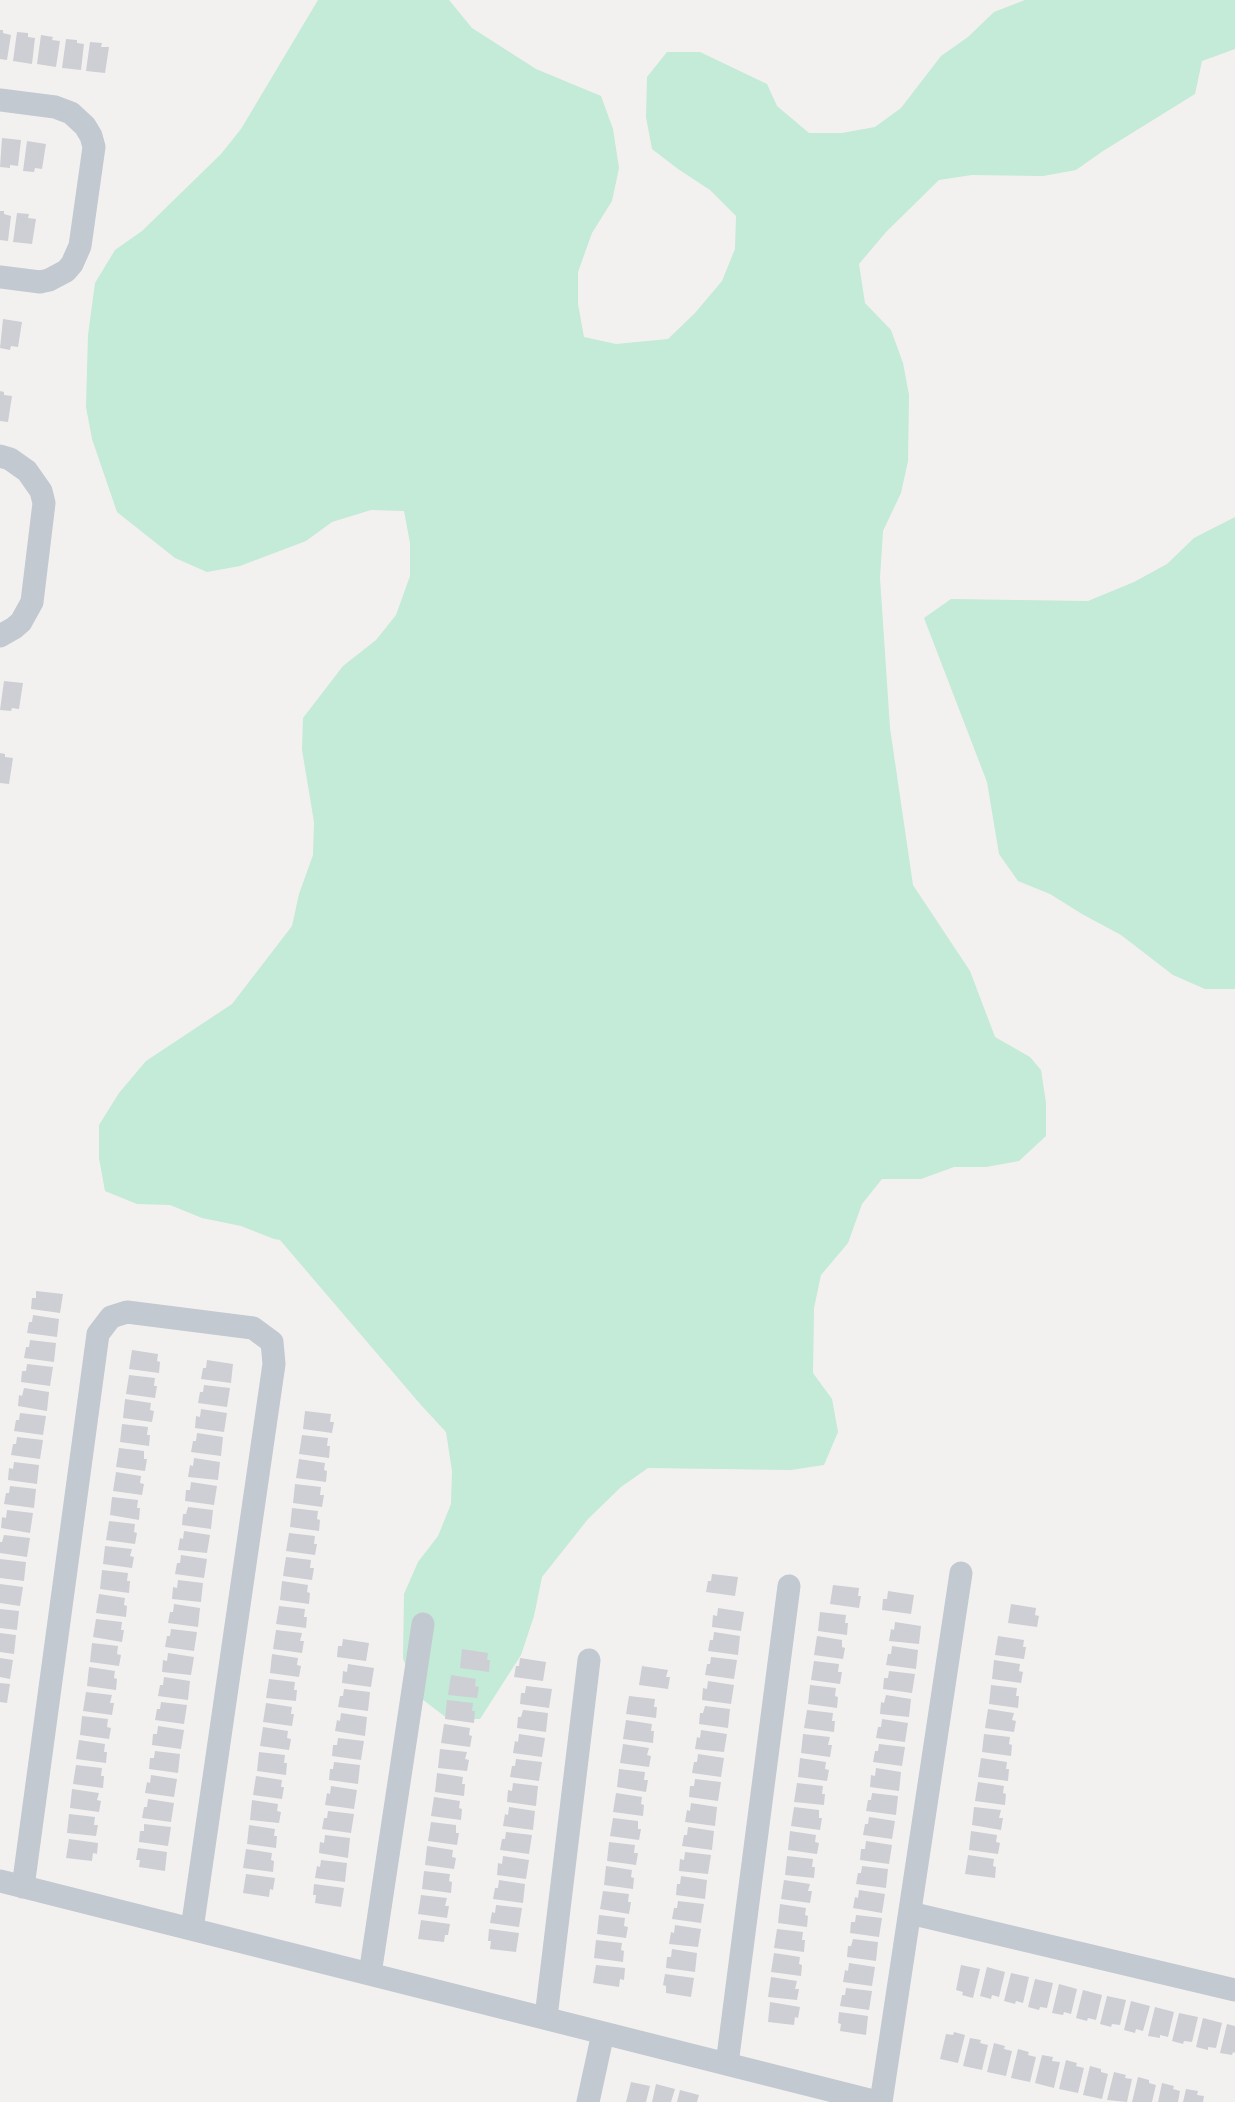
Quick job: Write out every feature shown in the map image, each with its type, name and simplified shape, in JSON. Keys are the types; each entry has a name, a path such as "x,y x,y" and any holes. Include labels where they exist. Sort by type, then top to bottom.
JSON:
{"street":[{"path":"0,100 55,107 71,113 85,126 94,147 80,246 72,264 58,276 40,282 0,277"},
{"path":"0,456 10,459 27,471 35,480 44,503 32,602 21,622 0,636"},
{"path":"23,1887 98,1334 111,1317 127,1312 253,1328 272,1342 274,1364 192,1929"},
{"path":"0,1881 879,2102 961,1573"},
{"path":"727,2064 789,1586"},
{"path":"370,1974 423,1624"},
{"path":"546,2017 589,1660"},
{"path":"909,1913 1235,1990"},
{"path":"587,2102 603,2033"}],"green space":[{"path":"318,0 449,0 472,28 536,69 601,96 613,129 619,168 612,201 592,233 578,272 578,304 584,337 616,344 668,339 722,281 735,249 736,216 710,190 652,149 646,117 647,77 667,52 700,52 767,84 777,106 809,133 842,133 875,127 901,108 941,56 968,37 994,12 1025,0 1235,0 1235,49 1202,61 1195,94 1076,170 1043,176 972,175 939,180 886,232 859,264 865,303 891,330 903,363 909,395 908,461 901,493 883,531 880,578 890,728 913,885 970,971 995,1037 1030,1057 1041,1070 1046,1103 1046,1136 1019,1161 986,1167 954,1167 921,1179 882,1179 862,1204 848,1243 821,1275 814,1308 813,1373 832,1399 838,1432 824,1465 791,1470 648,1468 621,1487 588,1519 542,1577 534,1616 521,1655 480,1719 448,1719 422,1699 403,1659 404,1594 418,1562 438,1536 451,1504 452,1471 446,1432 280,1240 241,1226 202,1218 170,1205 137,1204 105,1191 99,1158 99,1125 119,1093 146,1061 232,1004 292,926 299,894 313,855 314,822 302,750 303,718 343,666 376,640 396,615 410,576 410,543 404,511 371,510 332,522 306,541 240,566 207,572 175,558 117,512 92,439 86,407 88,335 95,283 115,250 142,231 221,154 241,129"},
{"path":"1235,517 1235,989 1205,989 1173,975 1121,935 1050,894 1018,881 999,854 987,782 924,618 951,599 1088,601 1134,582 1167,564 1194,538"}],"building":[{"path":"0,30 11,35 7,60 0,59"},
{"path":"17,32 28,33 28,37 35,38 32,64 13,61"},
{"path":"41,35 60,41 56,67 37,64"},
{"path":"66,39 84,44 81,70 62,68"},
{"path":"90,42 109,47 105,73 86,71"},
{"path":"2,138 21,140 18,166 0,167"},
{"path":"27,141 46,144 42,169 35,168 34,172 23,171"},
{"path":"0,211 11,216 8,241 0,240"},
{"path":"17,213 29,214 28,218 36,219 32,244 13,242"},
{"path":"3,319 22,322 18,347 11,346 10,350 0,348"},
{"path":"0,391 4,392 4,395 12,396 8,422 0,421"},
{"path":"4,681 23,683 19,709 0,710"},
{"path":"0,753 13,758 9,784 0,783"},
{"path":"36,1291 63,1294 60,1313 31,1309"},
{"path":"33,1315 59,1319 57,1337 27,1333"},
{"path":"30,1340 56,1343 54,1362 24,1358"},
{"path":"132,1350 158,1354 159,1373 129,1369"},
{"path":"207,1360 233,1364 231,1383 201,1379"},
{"path":"27,1364 53,1367 50,1386 21,1382 22,1371 26,1371"},
{"path":"129,1375 155,1378 155,1398 126,1394"},
{"path":"204,1385 230,1388 227,1407 198,1403"},
{"path":"24,1388 49,1392 47,1411 18,1406 19,1395 22,1396"},
{"path":"125,1399 151,1403 150,1410 154,1411 152,1422 123,1418"},
{"path":"201,1409 227,1413 224,1432 195,1428 196,1416 200,1417"},
{"path":"305,1411 331,1414 330,1422 334,1422 332,1433 303,1429"},
{"path":"20,1413 46,1416 43,1435 14,1431"},
{"path":"122,1424 148,1427 149,1446 120,1442"},
{"path":"197,1433 223,1437 221,1456 191,1452"},
{"path":"302,1435 328,1438 329,1458 299,1454"},
{"path":"17,1437 43,1440 40,1459 11,1455"},
{"path":"119,1448 144,1451 144,1459 147,1459 145,1471 116,1467"},
{"path":"194,1458 220,1462 218,1480 188,1477"},
{"path":"299,1459 325,1463 326,1482 296,1478"},
{"path":"14,1462 39,1465 37,1484 8,1480 9,1468 13,1469"},
{"path":"116,1472 141,1476 140,1483 144,1484 142,1495 113,1491"},
{"path":"191,1482 217,1486 214,1505 185,1501 186,1490 190,1490"},
{"path":"295,1484 321,1487 320,1495 324,1495 322,1507 293,1503"},
{"path":"10,1486 36,1489 34,1508 4,1504"},
{"path":"112,1497 138,1500 139,1520 110,1515"},
{"path":"188,1507 213,1510 211,1529 182,1525 183,1514 186,1514"},
{"path":"292,1508 318,1511 319,1531 290,1527"},
{"path":"7,1510 33,1513 30,1533 1,1528 2,1517 6,1518"},
{"path":"109,1521 135,1524 135,1544 106,1540"},
{"path":"184,1531 210,1535 207,1553 178,1550"},
{"path":"289,1533 315,1536 315,1555 286,1551"},
{"path":"4,1535 30,1538 27,1557 0,1553 0,1542"},
{"path":"105,1546 132,1549 132,1568 103,1564"},
{"path":"181,1555 207,1559 204,1578 175,1574"},
{"path":"286,1557 311,1560 310,1568 314,1568 312,1580 283,1576"},
{"path":"0,1559 26,1562 24,1581 0,1578"},
{"path":"102,1570 128,1573 129,1593 100,1589"},
{"path":"712,1574 738,1577 735,1596 706,1592"},
{"path":"178,1580 203,1583 201,1602 172,1599 173,1587 177,1588"},
{"path":"282,1581 308,1585 309,1604 280,1600"},
{"path":"0,1584 23,1587 20,1606 0,1603"},
{"path":"833,1585 859,1588 859,1608 830,1604"},
{"path":"888,1591 914,1595 911,1614 882,1610 883,1599 887,1599"},
{"path":"99,1594 125,1598 126,1617 96,1613"},
{"path":"174,1604 200,1608 198,1627 168,1623"},
{"path":"1011,1604 1036,1608 1035,1615 1039,1616 1037,1627 1008,1623"},
{"path":"279,1606 305,1609 306,1628 276,1624"},
{"path":"718,1608 744,1612 741,1631 712,1627 713,1615 717,1616"},
{"path":"0,1609 19,1611 17,1630 0,1628"},
{"path":"820,1612 846,1615 847,1635 818,1631"},
{"path":"96,1619 122,1622 122,1642 93,1637"},
{"path":"895,1622 921,1626 919,1644 889,1641"},
{"path":"171,1629 197,1632 194,1651 165,1647"},
{"path":"276,1630 302,1633 302,1653 273,1649"},
{"path":"714,1632 740,1636 738,1655 708,1651"},
{"path":"0,1633 16,1635 14,1654 0,1652"},
{"path":"817,1636 842,1640 842,1647 845,1648 843,1659 814,1655"},
{"path":"998,1636 1024,1640 1024,1659 995,1655"},
{"path":"343,1639 369,1643 366,1661 337,1657 338,1646 342,1646"},
{"path":"92,1643 118,1646 117,1654 121,1655 119,1666 90,1662"},
{"path":"892,1646 918,1650 916,1669 886,1665"},
{"path":"462,1649 488,1653 489,1672 460,1668"},
{"path":"168,1653 194,1657 191,1675 162,1672 163,1660 167,1661"},
{"path":"272,1654 298,1658 297,1665 301,1666 299,1677 270,1673"},
{"path":"711,1657 737,1660 734,1679 705,1675"},
{"path":"0,1658 13,1660 10,1679 0,1677"},
{"path":"520,1658 546,1662 543,1681 514,1677"},
{"path":"994,1660 1020,1664 1019,1671 1023,1672 1021,1683 992,1679"},
{"path":"814,1661 839,1664 838,1672 842,1672 840,1684 811,1680"},
{"path":"348,1664 374,1668 371,1687 342,1683 343,1671 347,1672"},
{"path":"642,1666 668,1670 668,1689 639,1685"},
{"path":"89,1667 115,1671 116,1690 87,1686"},
{"path":"889,1671 915,1674 912,1693 883,1689 884,1678 888,1678"},
{"path":"451,1675 476,1679 475,1686 479,1687 477,1698 448,1695"},
{"path":"164,1677 190,1681 188,1700 158,1696"},
{"path":"269,1679 295,1682 296,1701 266,1698"},
{"path":"708,1681 734,1685 731,1704 702,1700 703,1688 707,1689"},
{"path":"0,1683 10,1684 7,1703 0,1702"},
{"path":"810,1685 836,1688 837,1708 808,1704"},
{"path":"991,1685 1017,1688 1018,1708 989,1704"},
{"path":"526,1686 552,1689 549,1708 520,1704 521,1693 525,1693"},
{"path":"344,1689 370,1692 368,1711 338,1707"},
{"path":"86,1692 112,1695 112,1715 83,1711"},
{"path":"886,1695 911,1699 909,1717 880,1714 881,1702 884,1703"},
{"path":"629,1696 655,1699 656,1718 626,1714"},
{"path":"447,1700 473,1703 474,1723 445,1719"},
{"path":"161,1702 187,1705 184,1724 155,1720"},
{"path":"266,1703 292,1707 292,1726 263,1722"},
{"path":"705,1706 730,1709 728,1728 699,1724 700,1713 703,1713"},
{"path":"988,1709 1014,1713 1014,1732 985,1728"},
{"path":"523,1710 548,1713 546,1732 517,1728 518,1717 521,1717"},
{"path":"807,1710 833,1713 834,1732 804,1728"},
{"path":"341,1713 367,1717 365,1736 335,1731"},
{"path":"82,1716 108,1719 107,1727 111,1728 109,1739 80,1735"},
{"path":"882,1719 908,1723 905,1742 876,1738"},
{"path":"626,1720 652,1724 653,1743 623,1739"},
{"path":"444,1724 470,1728 470,1747 441,1743"},
{"path":"158,1726 184,1730 181,1749 152,1745 153,1734 157,1734"},
{"path":"263,1727 288,1731 287,1738 291,1739 289,1750 260,1746"},
{"path":"701,1730 727,1734 724,1752 695,1749"},
{"path":"519,1734 545,1738 542,1757 513,1753"},
{"path":"803,1734 830,1737 830,1757 801,1753"},
{"path":"984,1734 1010,1737 1011,1756 982,1752"},
{"path":"338,1738 364,1741 361,1760 332,1756 333,1745 337,1745"},
{"path":"79,1740 105,1744 106,1763 76,1759"},
{"path":"623,1744 649,1748 649,1767 620,1763"},
{"path":"879,1744 905,1747 902,1766 873,1762"},
{"path":"440,1749 467,1752 467,1771 438,1768"},
{"path":"155,1751 180,1754 178,1773 149,1769 150,1758 154,1758"},
{"path":"259,1752 285,1755 286,1775 257,1771"},
{"path":"698,1754 724,1758 721,1777 692,1773"},
{"path":"800,1758 826,1762 825,1769 829,1770 827,1781 798,1777"},
{"path":"981,1758 1007,1762 1008,1781 978,1777"},
{"path":"516,1759 542,1762 539,1781 510,1777"},
{"path":"334,1762 360,1765 358,1784 329,1780"},
{"path":"76,1765 102,1768 103,1788 73,1784"},
{"path":"876,1768 901,1772 899,1791 870,1787 871,1775 875,1776"},
{"path":"619,1769 645,1772 644,1780 648,1780 646,1792 617,1787"},
{"path":"437,1773 463,1777 464,1796 435,1792"},
{"path":"151,1775 177,1779 174,1797 145,1793"},
{"path":"256,1776 282,1780 282,1799 253,1795"},
{"path":"695,1779 721,1782 718,1801 689,1797 690,1786 694,1786"},
{"path":"978,1782 1004,1786 1005,1805 975,1801"},
{"path":"513,1783 538,1786 536,1806 507,1802 508,1790 512,1791"},
{"path":"797,1783 823,1786 824,1805 794,1802"},
{"path":"331,1786 357,1790 354,1809 325,1805"},
{"path":"72,1789 99,1793 99,1812 70,1808"},
{"path":"616,1793 642,1797 643,1816 613,1812"},
{"path":"872,1793 898,1796 896,1815 866,1811"},
{"path":"434,1797 460,1801 461,1820 431,1816"},
{"path":"148,1799 174,1803 171,1822 142,1818"},
{"path":"252,1800 278,1804 277,1811 281,1812 279,1823 250,1820"},
{"path":"691,1803 717,1807 715,1826 685,1822"},
{"path":"509,1807 535,1811 533,1830 503,1826"},
{"path":"794,1807 819,1810 819,1818 822,1818 820,1830 791,1826"},
{"path":"974,1807 1001,1810 1001,1830 972,1825"},
{"path":"328,1811 354,1814 351,1833 322,1829"},
{"path":"69,1814 95,1817 94,1825 98,1825 96,1836 67,1833"},
{"path":"869,1817 895,1821 892,1839 863,1835"},
{"path":"613,1818 638,1821 638,1829 641,1829 639,1840 610,1836"},
{"path":"431,1822 456,1825 456,1833 459,1833 457,1845 428,1841"},
{"path":"144,1824 171,1827 168,1846 139,1842"},
{"path":"249,1825 275,1829 276,1848 247,1844"},
{"path":"688,1827 714,1831 712,1850 682,1846"},
{"path":"790,1831 816,1835 815,1842 819,1843 817,1854 788,1850"},
{"path":"971,1831 997,1835 996,1842 1000,1843 998,1854 969,1850"},
{"path":"506,1832 532,1835 529,1854 500,1850"},
{"path":"325,1835 350,1838 348,1858 319,1853 320,1842 324,1843"},
{"path":"69,1839 98,1843 97,1854 93,1853 92,1861 66,1858"},
{"path":"866,1841 892,1845 889,1864 860,1860 861,1849 865,1849"},
{"path":"609,1842 635,1845 634,1853 638,1853 636,1865 607,1861"},
{"path":"427,1846 453,1850 452,1857 456,1858 454,1869 425,1865"},
{"path":"138,1848 167,1852 165,1871 139,1867 140,1860 136,1860"},
{"path":"246,1849 272,1853 273,1872 243,1868"},
{"path":"685,1852 711,1855 708,1874 679,1871 680,1859 684,1860"},
{"path":"968,1855 994,1859 995,1878 965,1874"},
{"path":"503,1856 529,1860 526,1879 497,1875 498,1863 502,1864"},
{"path":"787,1856 813,1859 814,1878 785,1875"},
{"path":"321,1860 347,1863 345,1882 315,1878"},
{"path":"606,1866 632,1870 633,1889 604,1885"},
{"path":"862,1866 888,1869 886,1888 856,1884"},
{"path":"424,1871 450,1874 451,1893 422,1889"},
{"path":"246,1874 275,1878 269,1897 243,1893"},
{"path":"681,1876 707,1880 705,1899 676,1895"},
{"path":"499,1880 525,1884 523,1903 493,1899"},
{"path":"784,1880 810,1884 810,1903 781,1899"},
{"path":"314,1884 344,1888 341,1907 315,1903"},
{"path":"859,1890 885,1894 882,1913 853,1908"},
{"path":"603,1891 629,1894 629,1914 600,1909"},
{"path":"421,1895 447,1898 447,1918 418,1914"},
{"path":"678,1901 704,1904 701,1923 672,1919"},
{"path":"780,1904 806,1908 807,1927 778,1923"},
{"path":"496,1905 522,1908 519,1927 490,1923"},
{"path":"599,1915 625,1918 624,1926 628,1927 626,1938 597,1934"},
{"path":"856,1915 882,1918 879,1937 850,1933 851,1922 855,1922"},
{"path":"421,1920 450,1924 444,1942 418,1939"},
{"path":"675,1925 701,1929 698,1947 669,1944"},
{"path":"489,1929 519,1933 516,1952 490,1949"},
{"path":"777,1929 803,1932 804,1952 774,1948"},
{"path":"853,1939 878,1942 876,1961 847,1957 848,1946 851,1946"},
{"path":"596,1940 622,1943 623,1962 594,1958"},
{"path":"672,1949 697,1953 695,1972 666,1968 667,1957 671,1957"},
{"path":"774,1953 800,1957 801,1976 771,1972"},
{"path":"849,1963 875,1967 872,1986 843,1982"},
{"path":"596,1965 625,1968 624,1980 620,1979 619,1987 593,1983"},
{"path":"961,1965 980,1969 973,1998 956,1990"},
{"path":"987,1967 1005,1972 999,1997 992,1995 991,1999 980,1996"},
{"path":"1011,1973 1029,1977 1023,2003 1004,2001"},
{"path":"665,1974 694,1978 691,1997 666,1993 666,1986 663,1985"},
{"path":"771,1977 797,1981 797,2000 768,1997"},
{"path":"1035,1979 1053,1983 1047,2008 1040,2007 1039,2010 1028,2007"},
{"path":"1059,1984 1077,1989 1071,2014 1052,2013"},
{"path":"846,1988 872,1991 869,2010 840,2006"},
{"path":"1083,1990 1102,1995 1096,2020 1076,2018"},
{"path":"1107,1996 1126,2000 1120,2025 1112,2024 1111,2027 1100,2024"},
{"path":"1131,2001 1150,2006 1143,2031 1136,2029 1135,2033 1124,2030"},
{"path":"770,2002 800,2007 794,2025 768,2022"},
{"path":"1155,2007 1174,2012 1168,2037 1148,2036"},
{"path":"839,2012 868,2016 866,2035 840,2031"},
{"path":"1179,2013 1198,2017 1192,2042 1184,2041 1183,2044 1172,2041"},
{"path":"1203,2018 1222,2023 1216,2048 1208,2047 1208,2050 1196,2047"},
{"path":"1227,2024 1235,2026 1235,2053 1232,2055 1220,2053"},
{"path":"954,2032 965,2035 958,2063 940,2059 946,2034 953,2035"},
{"path":"970,2038 981,2040 980,2043 988,2045 982,2070 963,2066"},
{"path":"994,2043 1012,2051 1006,2076 987,2072"},
{"path":"1018,2049 1036,2057 1030,2082 1011,2078"},
{"path":"1042,2055 1053,2057 1052,2061 1060,2062 1054,2088 1035,2083"},
{"path":"1066,2060 1084,2068 1078,2093 1059,2089"},
{"path":"1090,2066 1108,2074 1102,2099 1083,2095"},
{"path":"1114,2072 1132,2079 1127,2102 1107,2100"},
{"path":"1138,2077 1156,2085 1152,2102 1132,2102"},
{"path":"631,2082 650,2086 646,2102 626,2102"},
{"path":"1162,2083 1174,2086 1173,2089 1180,2091 1178,2102 1158,2102"},
{"path":"656,2084 675,2089 671,2102 652,2102"},
{"path":"1186,2089 1198,2091 1197,2095 1204,2096 1203,2102 1183,2102"},
{"path":"680,2090 699,2095 697,2102 677,2102"}]}
